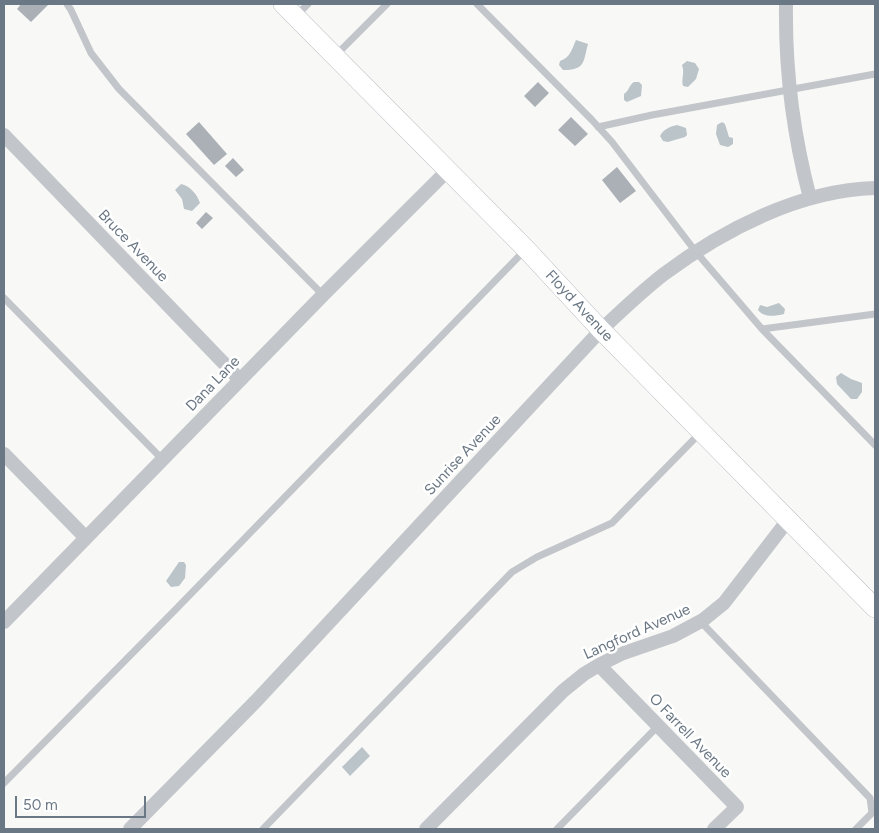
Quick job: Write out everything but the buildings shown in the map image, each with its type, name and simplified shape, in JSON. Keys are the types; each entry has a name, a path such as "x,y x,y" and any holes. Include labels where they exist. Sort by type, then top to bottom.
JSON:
{"street":[{"path":"786,4 785,44 789,90 799,155 810,198"},
{"name":"Floyd Avenue","path":"296,8 335,56 526,249 601,330 875,608"},
{"name":"Bruce Avenue","path":"4,135 240,380"},
{"name":"Dana Lane","path":"6,615 86,538 448,170"},
{"name":"Sunrise Avenue","path":"130,829 258,700 601,330 663,275 696,252 738,227 810,198 859,188 875,188"},
{"path":"4,454 86,538"},
{"name":"Langford Avenue","path":"426,829 563,691 584,674 621,654 673,636 700,622 724,603 788,520"},
{"name":"O Farrell Avenue","path":"599,665 737,807 714,829"}],"lane":[{"path":"67,4 91,53 118,89 323,295"},
{"path":"335,56 387,4"},
{"path":"477,4 598,127 696,252 762,329 875,445"},
{"path":"598,127 875,74"},
{"path":"4,782 178,607 526,249"},
{"path":"4,298 163,460"},
{"path":"762,329 875,314"},
{"path":"263,829 512,572 537,557 612,523 702,432"},
{"path":"700,622 870,798 872,813 856,829"},
{"path":"557,829 658,726"}],"shaded area":[{"path":"576,40 588,44 584,61 575,69 563,70 559,65 560,61 572,50"},
{"path":"687,61 695,63 699,69 696,79 688,87 683,86 682,65"},
{"path":"634,82 639,82 642,85 641,96 627,102 624,100 624,94"},
{"path":"722,122 725,124 729,137 733,138 733,144 728,147 720,145 716,134 717,125"},
{"path":"677,125 686,128 687,135 668,142 663,141 660,136 663,132"},
{"path":"181,184 190,189 199,200 200,203 192,211 184,209 182,199 175,190"},
{"path":"779,303 785,309 784,314 766,315 758,310 760,305 767,307"},
{"path":"841,373 862,383 862,392 857,399 851,399 837,384 836,377"},
{"path":"179,562 184,562 186,565 185,578 179,586 171,587 166,581"},
{"path":"362,747 370,756 350,776 342,767"}]}
